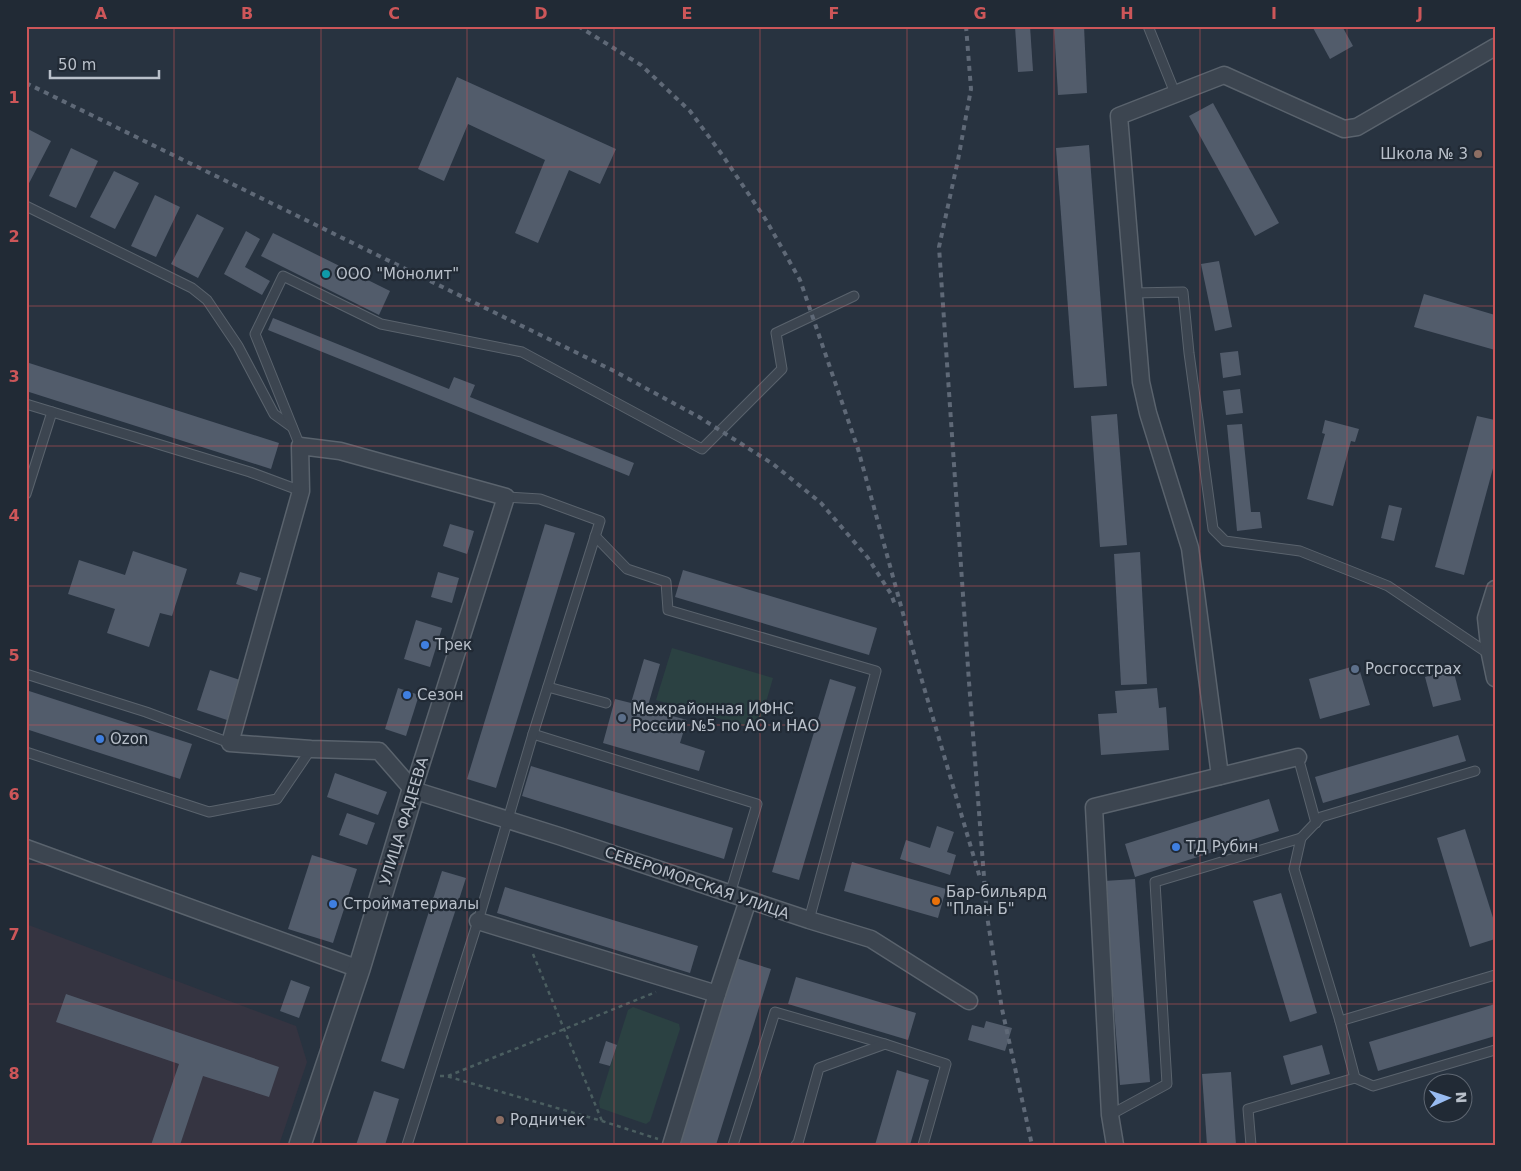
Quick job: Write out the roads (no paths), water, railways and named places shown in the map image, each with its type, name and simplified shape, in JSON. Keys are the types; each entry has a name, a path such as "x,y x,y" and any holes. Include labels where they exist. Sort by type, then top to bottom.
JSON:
{"street":[{"path":"1220,776 1190,548 1140,382 1119,116 1224,74 1344,129 1357,127 1495,47"},
{"path":"413,790 379,751 311,749 230,743 302,491 300,446 340,451 506,497"},
{"name":"УЛИЦА ФАДЕЕВА","path":"300,1145 359,968 506,497"},
{"path":"1495,589 1486,618 1495,678"},
{"path":"1115,1145 1110,1115 1094,807 1298,757"},
{"name":"СЕВЕРОМОРСКАЯ УЛИЦА","path":"413,790 508,819 748,900 871,939 969,1001"},
{"path":"26,848 359,968"},
{"path":"671,1144 748,900"},
{"path":"478,921 717,994"}],"lane":[{"path":"1148,26 1175,94"},
{"path":"26,206 192,288 206,300 238,346 274,414 292,427"},
{"path":"300,446 255,334 283,276 381,324 522,352 702,449 782,369 776,333 854,296"},
{"path":"1133,293 1183,292 1189,353 1213,529 1225,541 1300,551 1388,586 1490,654"},
{"path":"26,404 250,472 302,491"},
{"path":"26,494 52,412"},
{"path":"407,1145 478,921 533,734 600,521 540,500 506,497"},
{"path":"595,536 627,569 666,582 668,610 876,671 809,920"},
{"path":"26,674 146,712 230,743"},
{"path":"548,687 606,703"},
{"path":"533,734 757,804 730,894"},
{"path":"26,752 209,812 277,799 311,749"},
{"path":"1298,757 1316,822"},
{"path":"1110,1115 1167,1084 1155,882 1301,838 1321,817 1475,770"},
{"path":"1301,838 1294,869 1340,1021 1355,1078"},
{"path":"1340,1021 1495,975"},
{"path":"733,1145 775,1012 946,1064 923,1145"},
{"path":"796,1145 819,1068 885,1044"},
{"path":"1251,1145 1248,1109 1355,1078 1373,1086 1495,1050"}],"railway":[{"path":"578,26 641,65 690,111 766,220 800,280 858,449 913,650 980,878"},
{"path":"966,26 971,89 939,247 987,916 1002,1009 1032,1145"},
{"path":"26,83 614,371 699,417 773,464 821,503 868,558 891,594 895,605"}],"place":[{"name":"Школа № 3","path":"1478,154"},
{"name":"ООО \"Монолит\"","path":"326,274"},
{"name":"Трек","path":"425,645"},
{"name":"Росгосстрах","path":"1355,669"},
{"name":"Сезон","path":"407,695"},
{"name":"Межрайонная ИФНС России №5 по АО и НАО","path":"622,718"},
{"name":"Ozon","path":"100,739"},
{"name":"ТД Рубин","path":"1176,847"},
{"name":"Бар-бильярд \"План Б\"","path":"936,901"},
{"name":"Стройматериалы","path":"333,904"},
{"name":"Родничек","path":"500,1120"}]}
